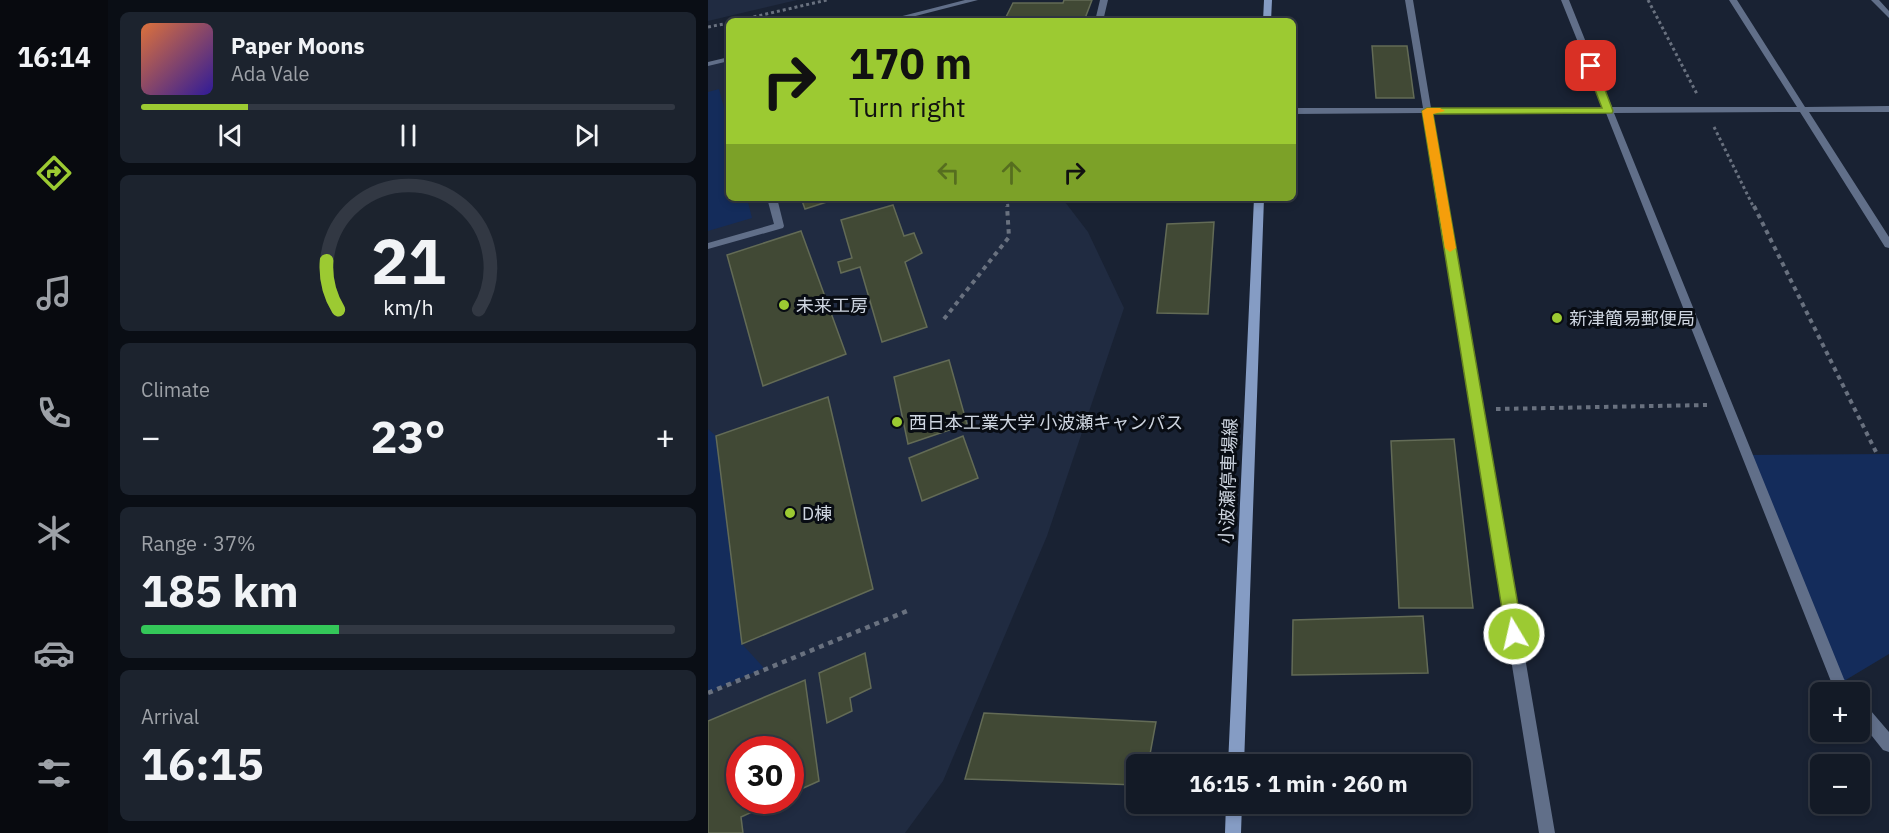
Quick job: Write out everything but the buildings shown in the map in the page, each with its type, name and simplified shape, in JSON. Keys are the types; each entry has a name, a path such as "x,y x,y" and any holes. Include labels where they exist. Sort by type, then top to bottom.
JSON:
{"main road":[{"path":"1267,18 1268,0"},
{"name":"小波瀬停車場線","path":"1236,754 1259,201"},
{"path":"1233,833 1234,814"}],"street":[{"path":"899,18 974,0"},
{"path":"1100,18 1104,0"},
{"path":"1409,0 1547,833"},
{"path":"1565,0 1838,682"},
{"path":"1732,0 1889,244"},
{"path":"1875,0 1889,16"},
{"path":"708,64 726,60"},
{"path":"1296,111 1889,110"},
{"path":"708,246 779,226 773,201"},
{"path":"1870,721 1889,744"}],"path":[{"path":"749,18 827,0"},
{"path":"1648,0 1877,454"},
{"path":"708,27 726,23"},
{"path":"944,319 1009,237 1007,201"},
{"path":"1477,409 1726,404"},
{"path":"708,693 907,611"}],"shaded area":[{"path":"708,0 797,0 708,21"},
{"name":"西日本工業大学 小波瀬キャンパス","path":"726,60 726,201 1064,201 1088,232 1124,308 1047,536 943,781 905,833 708,833 708,64"},
{"path":"719,89 726,115 726,201 748,201 752,218 708,231 708,92"},
{"path":"708,429 716,436 742,644 764,668 708,693"},
{"path":"1889,454 1889,654 1842,682 1838,682 1747,455"}],"slow traffic":[{"path":"1440,111 1427,111 1450,248"}],"place":[{"name":"未来工房","path":"784,305"},
{"name":"新津簡易郵便局","path":"1557,318"},
{"name":"西日本工業大学 小波瀬キャンパス","path":"897,422"},
{"name":"D棟","path":"790,513"}],"route":[{"path":"1514,634 1427,111 1608,111 1591,66"}]}
